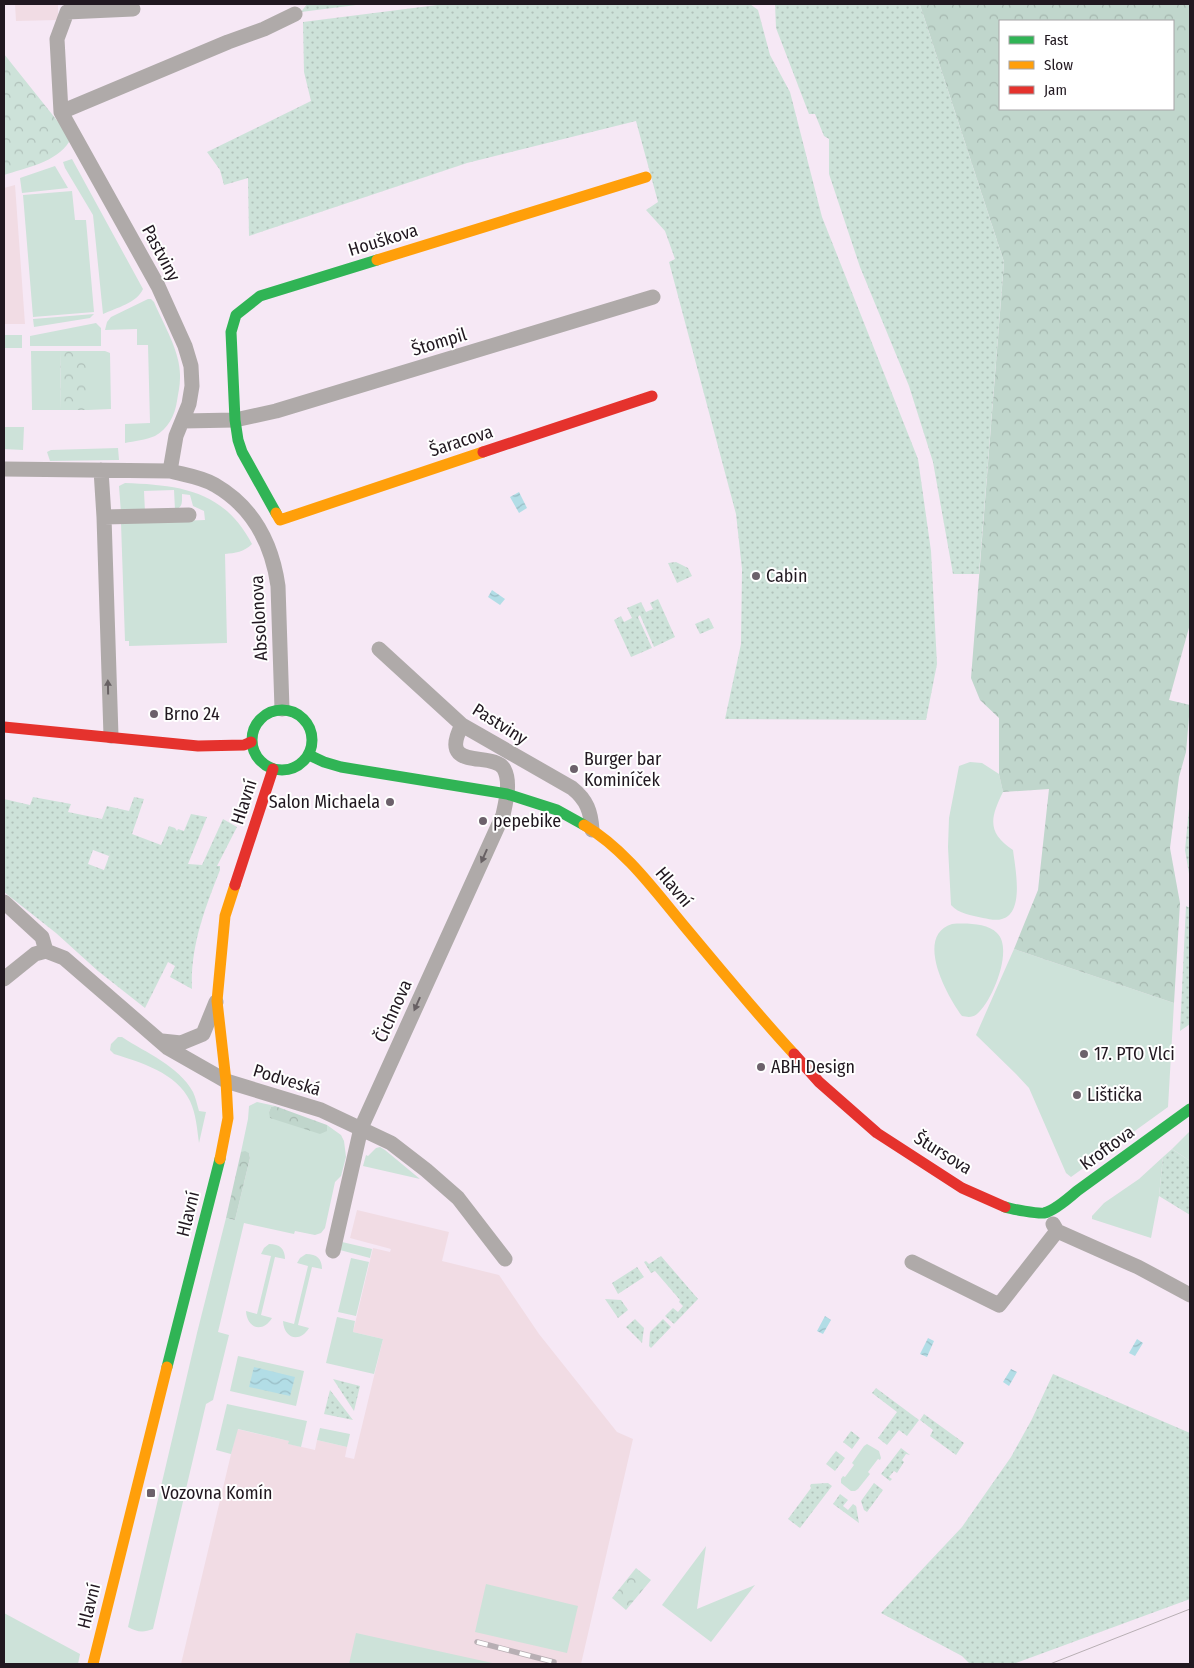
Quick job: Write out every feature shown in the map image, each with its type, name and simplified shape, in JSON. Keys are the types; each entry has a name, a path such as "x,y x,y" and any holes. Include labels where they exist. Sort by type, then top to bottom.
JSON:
{"street":[{"name":"Pastviny","path":"133,9 67,12 56,39 61,112 158,286 185,346 191,366 192,386 189,404 174,443 170,471"},
{"path":"61,112 295,14"},
{"name":"Houškova","path":"235,420 232,332 236,315 260,296 646,177"},
{"name":"Štompil","path":"235,420 276,411 653,297"},
{"name":"Šaracova","path":"235,420 242,452 280,520 652,396"},
{"path":"183,421 235,420"},
{"name":"Absolonova","path":"4,469 170,471 196,477 214,484 232,497 247,510 267,542 276,567 282,709"},
{"path":"100,470 104,517 111,736"},
{"path":"104,517 189,515"},
{"name":"Pastviny","path":"378,649 462,725 581,795 592,817 592,830"},
{"path":"4,727 198,746 244,745 251,742 252,733 262,717 270,712 282,709 299,715 311,728 312,747 309,755"},
{"name":"Čichnova","path":"333,1251 361,1128 503,815 507,794 507,780 504,768 499,763 474,760 463,756 457,750 456,743 462,725"},
{"name":"Hlavní","path":"251,742 258,758 264,765 273,769 283,771 293,768 309,755 341,767 507,794 557,810 592,830 628,860 760,1018 819,1082"},
{"name":"Hlavní","path":"93,1664 220,1157 228,1118 217,1001 224,916 273,769"},
{"path":"4,902 42,937 46,951 35,954 4,979"},
{"name":"Podveská","path":"46,951 64,958 168,1048 226,1081 322,1110 391,1143 458,1198 506,1259"},
{"path":"160,1041 181,1043 203,1034 217,1001"},
{"name":"Štursova","path":"819,1082 877,1133 962,1188 1010,1209 1044,1213"},
{"name":"Kroftova","path":"1044,1213 1066,1201 1190,1109"},
{"path":"1044,1213 1057,1231 1138,1267 1190,1295"},
{"path":"912,1262 999,1305 1057,1231"}],"shaded area":[{"path":"15,4 58,4 58,20 16,21"},
{"path":"15,185 25,324 4,324 4,188"},
{"path":"357,1210 449,1232 442,1261 499,1275 539,1334 617,1432 633,1439 581,1664 181,1664 237,1429 289,1441 289,1444 315,1450 317,1440 347,1447 345,1457 354,1459 383,1339 353,1332 373,1248 390,1252 391,1249 350,1238"}],"green space":[{"path":"307,4 364,4 301,12"},
{"path":"445,4 750,4 758,10 770,55 790,92 822,217 918,459 931,551 937,664 926,720 725,719 741,644 742,569 736,514 669,262 675,259 665,231 646,210 658,202 636,121 467,163 249,236 248,178 224,185 220,170 207,152 311,101 304,72 303,22"},
{"path":"775,4 920,5 1004,262 979,574 953,574 933,462 909,386 860,267 829,174 829,139 824,136 815,114 809,114 776,28"},
{"path":"918,4 1190,4 1190,624 1169,700 1190,705 1186,752 1179,777 1170,848 1180,903 1174,1003 1014,949 1038,890 1049,789 1003,792 999,774 999,718 980,700 971,678 1004,262 920,5"},
{"path":"4,54 67,133 69,142 57,155 31,167 4,175"},
{"path":"72,159 143,289 136,298 103,314 93,215 65,168 63,162"},
{"path":"55,166 68,188 22,193 20,178"},
{"path":"72,191 75,220 86,220 94,312 33,317 23,195"},
{"path":"148,299 154,302 175,349 180,368 179,390 175,411 164,430 155,436 125,443 125,424 150,423 148,345 137,345 137,329 105,330 107,322 111,317"},
{"path":"94,314 90,318 34,327 33,319"},
{"path":"96,323 101,328 101,346 30,346 30,336"},
{"path":"4,335 22,335 22,348 4,348"},
{"path":"31,351 60,351 61,410 32,410"},
{"path":"60,351 88,351 88,410 61,410"},
{"path":"88,351 105,351 110,353 111,409 88,410"},
{"path":"4,427 24,427 23,450 4,449"},
{"path":"118,448 119,460 50,461 47,452 51,450"},
{"path":"125,483 164,486 198,494 214,501 241,526 252,544 236,553 225,554 227,643 129,646 129,641 125,641 121,523 205,520 204,511 193,506 190,495 182,494 181,506 175,510 174,490 144,491 145,512 121,513 119,486"},
{"path":"676,562 688,568 692,576 677,583 668,563"},
{"path":"658,599 675,637 654,647 640,615 638,617 652,648 631,657 614,620 621,616 624,622 632,618 627,608 641,602 646,612 653,609 650,603"},
{"path":"709,618 714,628 700,634 695,624"},
{"path":"970,762 982,763 999,774 1003,792 995,810 993,824 999,837 1013,850 1017,889 1014,908 1009,915 1000,920 966,914 951,905 948,847 949,818 959,766"},
{"path":"33,797 71,804 68,812 102,819 107,806 129,811 134,797 144,799 132,834 161,845 169,826 177,831 178,829 184,831 191,814 207,817 188,864 202,865 223,819 237,827 217,866 220,866 220,870 196,943 193,958 192,989 170,977 175,966 168,962 145,1008 4,892 4,799 30,805","holes":["93,850 109,856 111,851 104,870 88,864"]},
{"path":"1190,798 1190,880 1185,850"},
{"path":"1186,906 1190,908 1190,1024 1180,1031"},
{"path":"952,924 988,927 997,933 1002,941 1003,951 999,975 983,1008 971,1017 962,1016 949,995 937,967 935,941 941,931"},
{"name":"17. PTO Vlci","path":"1014,949 1174,1003 1168,1107 1071,1177 1066,1173 1029,1088 976,1035"},
{"path":"118,1037 122,1037 171,1067 187,1083 194,1094 199,1111 206,1112 199,1143 194,1111 184,1091 157,1070 114,1054 110,1050 111,1044"},
{"path":"257,1102 275,1106 271,1107 269,1112 326,1131 327,1125 341,1135 344,1141 346,1157 341,1176 335,1182 325,1228 321,1233 315,1235 295,1231 294,1234 244,1223 218,1332 229,1335 213,1400 206,1404 153,1629 137,1631 128,1627 226,1218 235,1220 250,1158 249,1153 241,1152 249,1106"},
{"path":"275,1106 327,1125 327,1131 320,1134 270,1118 269,1112 271,1107"},
{"path":"1190,1131 1190,1161 1172,1149"},
{"path":"380,1147 420,1179 363,1166 366,1155 368,1156 376,1148"},
{"path":"1172,1149 1190,1161 1190,1215 1159,1196 1163,1157"},
{"path":"241,1152 249,1153 250,1158 235,1220 226,1218"},
{"path":"1163,1157 1159,1196 1151,1238 1092,1219 1092,1216 1104,1203 1139,1179"},
{"path":"342,1242 372,1249 370,1258 340,1250"},
{"path":"269,1244 281,1248 285,1259 275,1257 261,1315 272,1318 264,1326 256,1327 249,1322 246,1311 257,1314 271,1256 261,1254"},
{"path":"306,1254 318,1258 322,1269 312,1267 298,1325 309,1328 301,1336 293,1337 286,1332 283,1321 294,1324 308,1266 297,1263"},
{"path":"661,1256 698,1299 674,1324 665,1316 673,1308 678,1312 683,1306 655,1271 651,1273 644,1262 646,1261 649,1264"},
{"path":"351,1258 369,1262 356,1316 338,1312"},
{"path":"637,1267 644,1277 618,1294 612,1283"},
{"path":"605,1299 621,1300 628,1310 618,1318"},
{"path":"337,1317 355,1321 353,1332 383,1339 374,1374 326,1363"},
{"path":"635,1319 644,1328 642,1343 626,1327"},
{"path":"663,1319 671,1327 651,1348 649,1346 650,1332"},
{"path":"238,1356 304,1371 296,1406 230,1391"},
{"path":"1053,1374 1190,1433 1190,1599 1013,1664 970,1664 962,1656 881,1613 962,1527 1011,1457 1032,1419"},
{"path":"333,1379 360,1386 354,1411"},
{"path":"876,1388 919,1420 907,1436 899,1430 887,1445 878,1438 897,1412 872,1393"},
{"path":"330,1390 353,1420 324,1414"},
{"path":"227,1404 307,1421 301,1447 288,1444 289,1441 238,1429 231,1454 216,1450"},
{"path":"924,1414 964,1443 956,1455 930,1436 933,1430 920,1420"},
{"path":"320,1428 350,1434 347,1447 317,1440"},
{"path":"851,1431 860,1438 852,1449 843,1442"},
{"path":"867,1444 879,1451 881,1458 880,1460 878,1459 868,1472 870,1474 858,1489 851,1491 841,1483 841,1479 843,1476 845,1477 854,1465 852,1463"},
{"path":"901,1448 910,1455 906,1454 902,1460 904,1462 897,1473 894,1471 889,1477 892,1479 890,1481 881,1474"},
{"path":"836,1451 845,1458 835,1471 826,1464"},
{"path":"828,1483 832,1486 800,1528 788,1519 811,1488 811,1484"},
{"path":"874,1483 883,1490 867,1512 864,1510 861,1501"},
{"path":"840,1494 848,1500 843,1506 848,1510 853,1504 856,1506 859,1523 833,1504"},
{"path":"706,1546 697,1609 755,1585 711,1642 662,1605"},
{"path":"636,1568 651,1580 626,1610 612,1598"},
{"path":"486,1584 578,1606 567,1653 475,1632"},
{"path":"4,1613 80,1654 78,1664 4,1664"},
{"path":"356,1633 497,1664 349,1664"}],"water":[{"path":"519,492 527,508 519,513 510,497"},
{"path":"492,590 505,599 500,605 488,597"},
{"path":"825,1316 831,1320 823,1334 817,1331"},
{"path":"928,1338 934,1341 927,1357 920,1354"},
{"path":"1137,1339 1143,1343 1135,1356 1129,1353"},
{"path":"254,1367 295,1377 290,1396 249,1387"},
{"path":"1011,1369 1017,1372 1009,1386 1003,1382"}],"tram line":[{"path":"1050,1664 1190,1609"}],"railway":[{"path":"477,1642 554,1662"}],"traffic: fast":[{"path":"276,513 242,452 238,440 235,420 231,332 236,315 260,296 377,260"},
{"path":"276,710 288,710 299,715 307,723 312,734 312,740 310,752 299,765 288,770 276,770 265,765 257,757 252,746 252,734 257,723 265,715 276,710"},
{"path":"309,755 341,767 507,794 557,810 584,825"},
{"path":"1005,1207 1041,1213 1052,1210 1190,1109"},
{"path":"167,1367 220,1159"}],"traffic: slow":[{"path":"377,260 646,177"},
{"path":"276,513 280,520 483,452"},
{"path":"584,825 613,846 651,885 794,1054"},
{"path":"220,1159 228,1118 217,1001 225,916 235,885"},
{"path":"93,1664 167,1367"}],"traffic: jam":[{"path":"483,452 652,396"},
{"path":"4,727 198,746 244,745 251,742"},
{"path":"235,885 273,769"},
{"path":"794,1054 819,1082 877,1133 962,1188 1005,1207"}],"place":[{"name":"Cabin","path":"756,576"},
{"name":"Brno 24","path":"154,714"},
{"name":"Burger bar Kominíček","path":"574,769"},
{"name":"Salon Michaela","path":"390,802"},
{"name":"pepebike","path":"483,821"},
{"name":"17. PTO Vlci","path":"1084,1054"},
{"name":"ABH Design","path":"761,1067"},
{"name":"Lištička","path":"1077,1095"},
{"name":"Vozovna Komín","path":"151,1493"}]}
